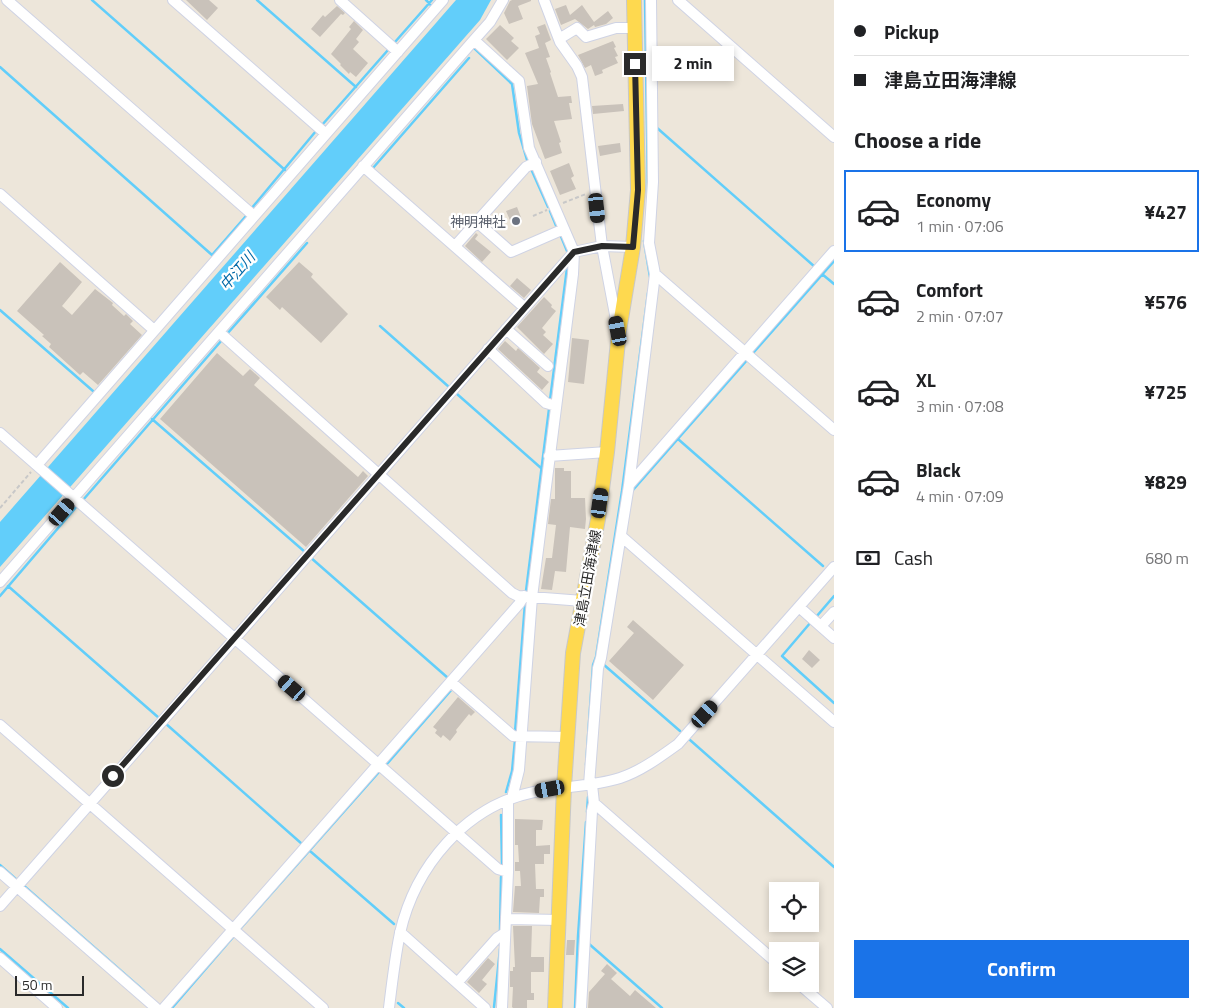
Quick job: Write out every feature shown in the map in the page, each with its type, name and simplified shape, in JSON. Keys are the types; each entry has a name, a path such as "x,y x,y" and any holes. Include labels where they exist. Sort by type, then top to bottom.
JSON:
{"main road":[{"name":"津島立田海津線","path":"555,1008 564,787 573,652 598,519 607,452 618,331 633,247 638,190 634,0"}],"street":[{"path":"7,0 254,216"},
{"path":"174,0 326,134"},
{"path":"340,0 398,52"},
{"path":"39,468 154,330 443,0"},
{"path":"0,582 72,496 490,22 502,0"},
{"path":"544,0 559,39 582,77 602,246 618,331"},
{"path":"581,1008 594,803 590,785 598,668 629,485 655,274 649,243 653,182 652,0"},
{"path":"678,0 834,137"},
{"path":"559,39 577,28 586,37 616,28 634,28"},
{"path":"474,40 519,81 529,148 574,252 573,274 550,456 528,596 522,737 519,770 510,799 502,1008"},
{"path":"454,246 526,167 536,162"},
{"path":"363,166 525,308"},
{"path":"0,194 154,330"},
{"path":"477,222 511,252 564,229"},
{"path":"0,906 574,252 602,246 633,247"},
{"path":"629,485 834,251"},
{"path":"655,274 834,430"},
{"path":"506,329 548,366"},
{"path":"218,332 512,593 583,602"},
{"path":"488,349 546,403 556,406"},
{"path":"0,433 498,869 508,872"},
{"path":"550,456 607,452"},
{"path":"621,536 834,722"},
{"path":"389,1008 400,932 418,884 436,854 457,832 478,816 510,799 531,793 564,787 590,785 621,778 652,763 678,744 834,567"},
{"path":"164,1008 518,604 528,596"},
{"path":"799,607 834,638"},
{"path":"821,626 834,612"},
{"path":"451,682 512,736 568,737"},
{"path":"0,725 323,1008"},
{"path":"594,803 769,956"},
{"path":"0,872 156,1008"},
{"path":"506,919 559,920"},
{"path":"400,932 485,1008"},
{"path":"457,983 497,938 506,933"},
{"path":"0,958 57,1008"},
{"path":"808,992 827,1008"}],"path":[{"path":"0,508 39,468"}],"water":[{"name":"中江川","path":"456,0 491,0 480,20 0,567 0,522"}],"building":[{"path":"186,0 209,0 218,8 207,20"},
{"path":"512,0 531,1 518,6 523,19 509,24 504,13"},
{"path":"566,5 570,15 582,5 594,22 608,11 613,18 606,24 595,27 594,25 588,29 575,19 561,25 555,9"},
{"path":"337,6 345,13 341,14 320,37 311,29 323,15 325,17"},
{"path":"354,21 363,30 356,39 359,42 353,49 368,63 356,77 350,72 349,74 331,54 351,29 349,27"},
{"path":"545,24 551,40 545,43 550,57 546,58 550,73 558,97 571,96 572,103 569,103 572,119 554,121 561,142 559,143 562,153 545,159 532,124 527,86 538,84 525,53 539,48 535,36 540,34 537,27"},
{"path":"500,25 514,38 511,41 519,48 507,60 486,39"},
{"path":"613,41 618,56 615,57 618,63 602,70 603,73 595,76 591,65 585,68 578,55"},
{"path":"623,104 624,111 593,114 592,106"},
{"path":"620,143 621,152 600,156 598,146"},
{"path":"569,163 574,176 571,178 576,189 560,195 550,171"},
{"path":"517,207 522,220 512,225 506,211"},
{"path":"476,233 478,235 475,239 491,252 482,262 465,246"},
{"path":"60,262 82,282 62,306 72,315 95,289 113,303 112,305 124,316 126,314 133,321 130,324 142,335 98,385 83,372 80,375 49,347 51,344 42,336 44,335 17,311"},
{"path":"299,262 313,274 311,277 348,314 321,343 282,307 280,310 266,297"},
{"path":"517,278 531,290 524,298 510,286"},
{"path":"544,297 556,311 542,328 546,332 543,335 553,344 544,354 517,327"},
{"path":"572,338 589,340 584,384 568,382"},
{"path":"505,341 516,351 518,348 540,368 537,372 549,382 542,390 498,349"},
{"path":"217,353 243,376 250,369 260,378 254,385 358,477 363,471 368,476 306,547 160,419"},
{"path":"555,468 564,468 564,471 571,471 571,498 585,498 586,519 585,529 570,527 566,572 555,571 552,590 541,589 546,558 552,558 556,525 548,524 551,499 555,499"},
{"path":"633,620 684,665 653,700 609,661 634,633 627,627"},
{"path":"809,650 820,660 812,668 802,659"},
{"path":"458,697 475,712 471,716 469,714 450,741 443,735 441,738 435,733 437,730 433,727"},
{"path":"515,819 543,820 542,830 536,830 536,846 550,845 550,854 544,854 544,864 535,864 536,889 544,889 544,897 540,897 539,913 513,912 515,886 521,886 520,871 515,871 515,862 519,862 518,845 515,845"},
{"path":"513,926 532,926 531,957 544,957 544,972 531,972 531,993 534,993 534,1000 527,1000 527,1008 512,1007 513,987 510,987 510,971 513,971 513,967 515,967"},
{"path":"567,940 575,940 574,955 566,955"},
{"path":"488,958 495,964 482,980 487,984 479,993 467,982"},
{"path":"607,964 617,973 611,979 630,996 635,990 656,1008 588,1008 589,992 605,974 601,971"}],"waterway":[{"path":"92,0 285,170"},
{"path":"257,0 356,87"},
{"path":"426,0 431,5"},
{"path":"395,42 432,0"},
{"path":"645,0 648,193"},
{"path":"473,47 512,84 519,133 527,160"},
{"path":"322,125 388,50"},
{"path":"373,168 469,58"},
{"path":"0,67 212,255 246,216"},
{"path":"656,127 815,267"},
{"path":"251,209 316,131"},
{"path":"532,171 548,207"},
{"path":"550,211 557,228"},
{"path":"560,234 567,251"},
{"path":"644,241 650,277"},
{"path":"227,334 307,243"},
{"path":"754,352 834,261"},
{"path":"550,400 567,268"},
{"path":"822,274 834,284"},
{"path":"586,765 593,665 596,657 622,491 648,293"},
{"path":"0,310 93,391"},
{"path":"380,326 449,387"},
{"path":"83,500 222,340"},
{"path":"633,490 748,359"},
{"path":"457,394 541,468"},
{"path":"526,591 549,409"},
{"path":"152,419 305,552"},
{"path":"678,439 823,566"},
{"path":"0,596 77,506"},
{"path":"310,557 448,678"},
{"path":"8,586 159,718"},
{"path":"816,617 834,596"},
{"path":"515,732 525,603"},
{"path":"811,622 782,656 834,703"},
{"path":"603,664 680,731"},
{"path":"386,765 453,688"},
{"path":"165,723 302,844"},
{"path":"506,792 512,771 515,740"},
{"path":"690,740 834,867"},
{"path":"240,929 379,772"},
{"path":"587,812 588,797"},
{"path":"501,815 502,864"},
{"path":"575,1008 586,822"},
{"path":"310,851 394,924"},
{"path":"0,865 17,880"},
{"path":"500,931 501,877"},
{"path":"23,885 144,991"},
{"path":"172,1008 234,936"},
{"path":"588,943 662,1008"},
{"path":"0,949 68,1008"},
{"path":"494,1007 500,949"},
{"path":"398,1003 404,1008"}],"place":[{"name":"神明神社","path":"516,221"}],"route":[{"path":"113,776 574,252 602,246 633,247 638,190 635,64"}]}
